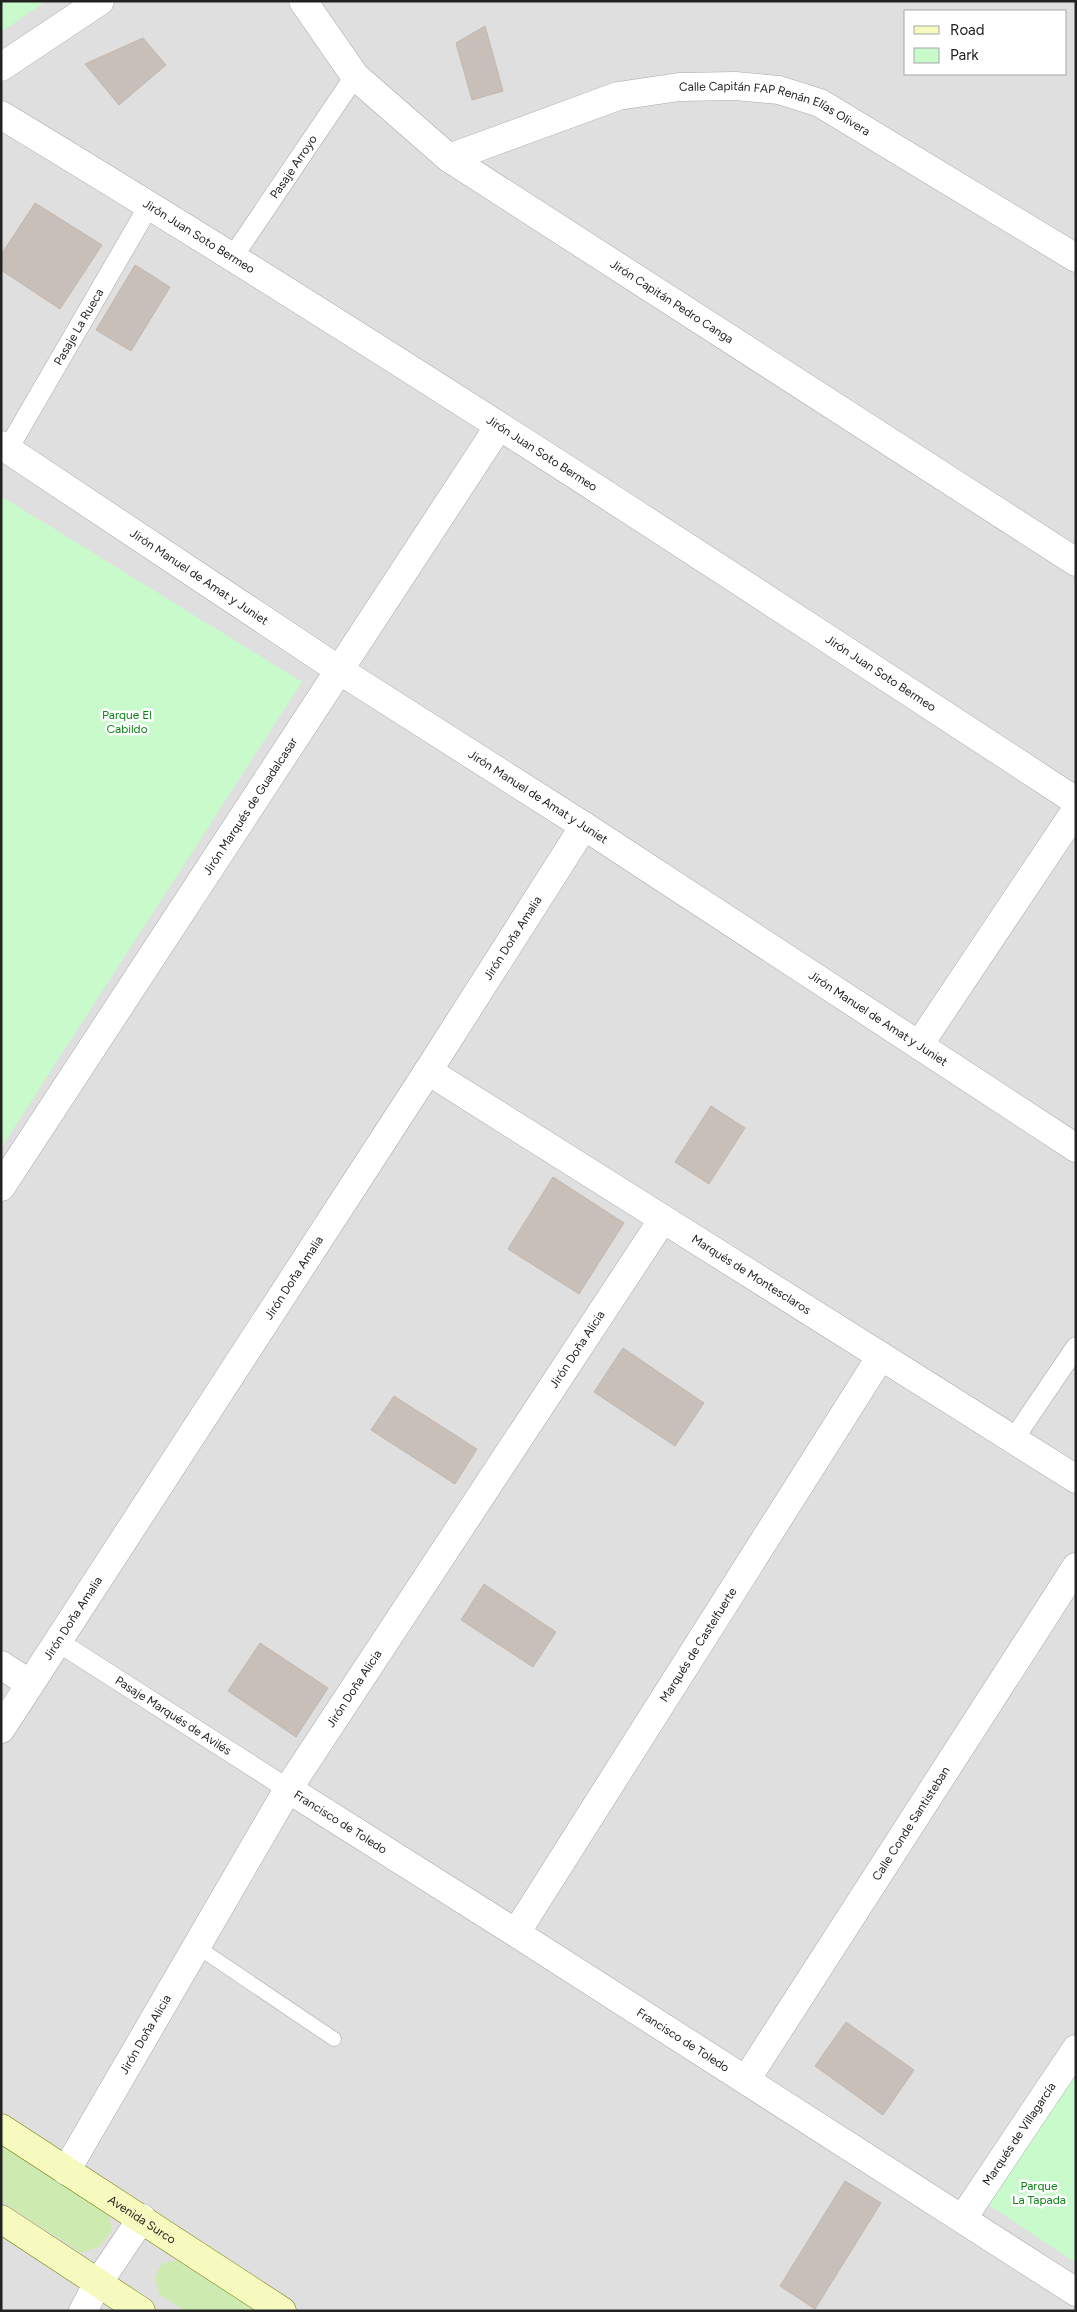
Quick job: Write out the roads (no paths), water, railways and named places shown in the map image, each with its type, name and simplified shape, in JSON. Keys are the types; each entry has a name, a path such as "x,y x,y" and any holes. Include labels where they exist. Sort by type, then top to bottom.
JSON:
{"main road":[{"name":"Avenida Surco","path":"1,2128 142,2218 282,2311"},
{"path":"1,2219 141,2311"}],"street":[{"path":"1,67 100,1"},
{"name":"Jirón Capitán Pedro Canga","path":"303,1 355,76 449,158 1076,562"},
{"name":"Pasaje Arroyo","path":"232,258 355,76"},
{"name":"Calle Capitán FAP Renán Elías Olivera","path":"449,158 618,96 679,87 735,86 779,90 820,103 1076,258"},
{"name":"Jirón Juan Soto Bermeo","path":"1,115 150,204 232,258 632,510 1076,802"},
{"name":"Pasaje La Rueca","path":"5,447 150,204"},
{"name":"Jirón Marqués de Guadalcasar","path":"1,1187 499,426"},
{"name":"Jirón Manuel de Amat y Juniet","path":"5,447 339,670 584,826 1076,1148"},
{"path":"919,1045 1076,810"},
{"name":"Jirón Doña Amalia","path":"1,1729 428,1071 584,826"},
{"name":"Marqués de Montesclaros","path":"428,1071 1076,1479"},
{"name":"Jirón Doña Alicia","path":"66,2170 288,1789 663,1219"},
{"path":"1013,1440 1076,1347"},
{"name":"Marqués de Castelfuerte","path":"516,1933 881,1356"},
{"name":"Calle Conde Santisteban","path":"746,2080 1076,1567"},
{"name":"Pasaje Marqués de Avilés","path":"57,1641 288,1789"},
{"path":"1,1665 30,1684"},
{"name":"Francisco de Toledo","path":"288,1789 963,2218 1076,2292"},
{"name":"Marqués de Villagarcía","path":"963,2218 1076,2049"},
{"path":"82,2311 98,2283 142,2218"}],"lane":[{"path":"196,1946 334,2039"}],"park label":[{"name":"Parque El Cabildo","path":"127,722"},
{"name":"Parque La Tapada","path":"1039,2193"}]}
